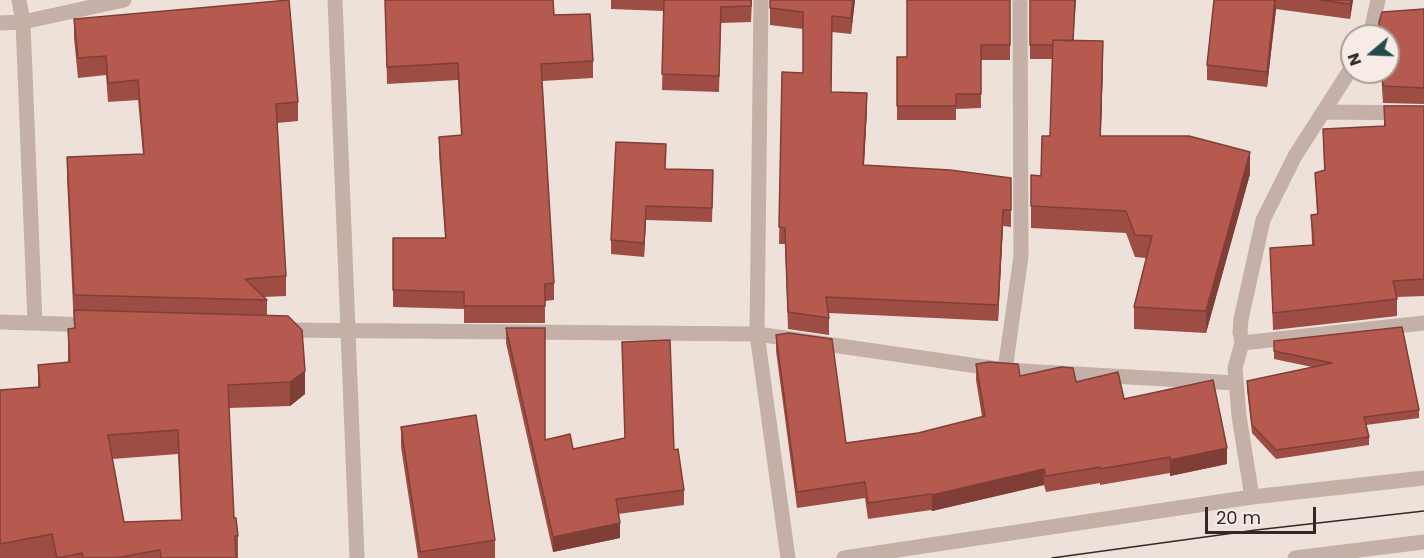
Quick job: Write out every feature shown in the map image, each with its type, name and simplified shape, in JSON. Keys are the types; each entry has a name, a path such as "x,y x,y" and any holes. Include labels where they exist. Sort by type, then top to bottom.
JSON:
{"street":[{"path":"20,0 23,22 35,323"},
{"path":"0,23 23,22 124,0"},
{"path":"335,0 357,558"},
{"path":"761,0 757,334 788,558"},
{"path":"1005,370 1021,256 1020,0"},
{"path":"1373,24 1378,0"},
{"path":"1252,497 1235,368 1242,343 1241,319 1263,220 1295,156 1341,84"},
{"path":"1324,112 1424,113"},
{"path":"0,322 105,325"},
{"path":"1242,343 1424,323"},
{"path":"266,330 757,334 1005,370 1236,383"},
{"path":"844,558 1252,497 1424,478"},
{"path":"1295,558 1424,542"}],"building":[{"path":"289,0 298,102 276,104 286,276 245,279 267,300 74,295 67,157 144,154 138,80 108,83 106,56 78,58 74,19"},
{"path":"385,0 553,0 554,15 590,14 593,61 541,64 554,283 545,284 545,306 464,306 464,292 393,290 393,238 446,238 439,137 462,135 458,63 387,67"},
{"path":"664,0 751,0 751,6 721,7 719,76 662,74"},
{"path":"770,0 853,0 851,18 832,16 831,92 867,93 863,165 950,170 1011,178 1011,210 1003,210 998,305 826,297 829,318 788,312 785,228 779,227 782,72 803,73 803,12 770,8"},
{"path":"907,0 1010,0 1010,45 981,45 981,94 956,94 956,106 897,106 897,57 907,57"},
{"path":"1030,0 1075,0 1073,41 1053,40 1053,45 1030,45"},
{"path":"1214,0 1275,0 1267,72 1207,65"},
{"path":"1321,0 1351,0 1350,4"},
{"path":"1424,9 1424,88 1383,86 1383,84 1400,84 1400,24 1379,24 1382,12"},
{"path":"1053,40 1103,41 1100,136 1189,136 1250,152 1206,311 1134,307 1152,236 1135,235 1126,211 1031,206 1031,175 1041,176 1042,136 1050,136"},
{"path":"1384,106 1424,106 1424,279 1393,281 1397,299 1273,313 1270,248 1314,245 1311,215 1318,214 1315,173 1325,170 1323,129 1385,126"},
{"path":"616,142 666,144 665,169 713,170 712,208 646,206 644,243 611,240"},
{"path":"74,310 288,316 302,330 305,371 290,382 228,385 234,518 236,518 238,536 235,536 236,558 161,558 160,550 115,558 83,558 82,553 57,558 52,534 0,544 0,390 40,387 38,365 70,362 68,329 75,328","holes":["178,430 182,520 124,522 108,435"]},
{"path":"1402,327 1419,410 1364,417 1369,437 1276,450 1252,425 1247,381 1332,363 1274,351 1274,341"},
{"path":"506,328 545,328 545,440 570,434 573,449 625,438 622,342 670,340 674,450 678,449 684,490 616,499 620,523 553,537"},
{"path":"789,333 832,339 846,443 918,433 985,416 976,364 989,362 1018,364 1020,376 1061,367 1073,368 1076,382 1118,372 1124,399 1213,380 1227,448 1170,460 1170,457 1046,476 1044,469 932,495 868,503 865,482 797,492 776,335"},
{"path":"476,415 495,540 420,552 401,427"}],"tram line":[{"path":"1052,558 1256,530 1424,511"}]}
